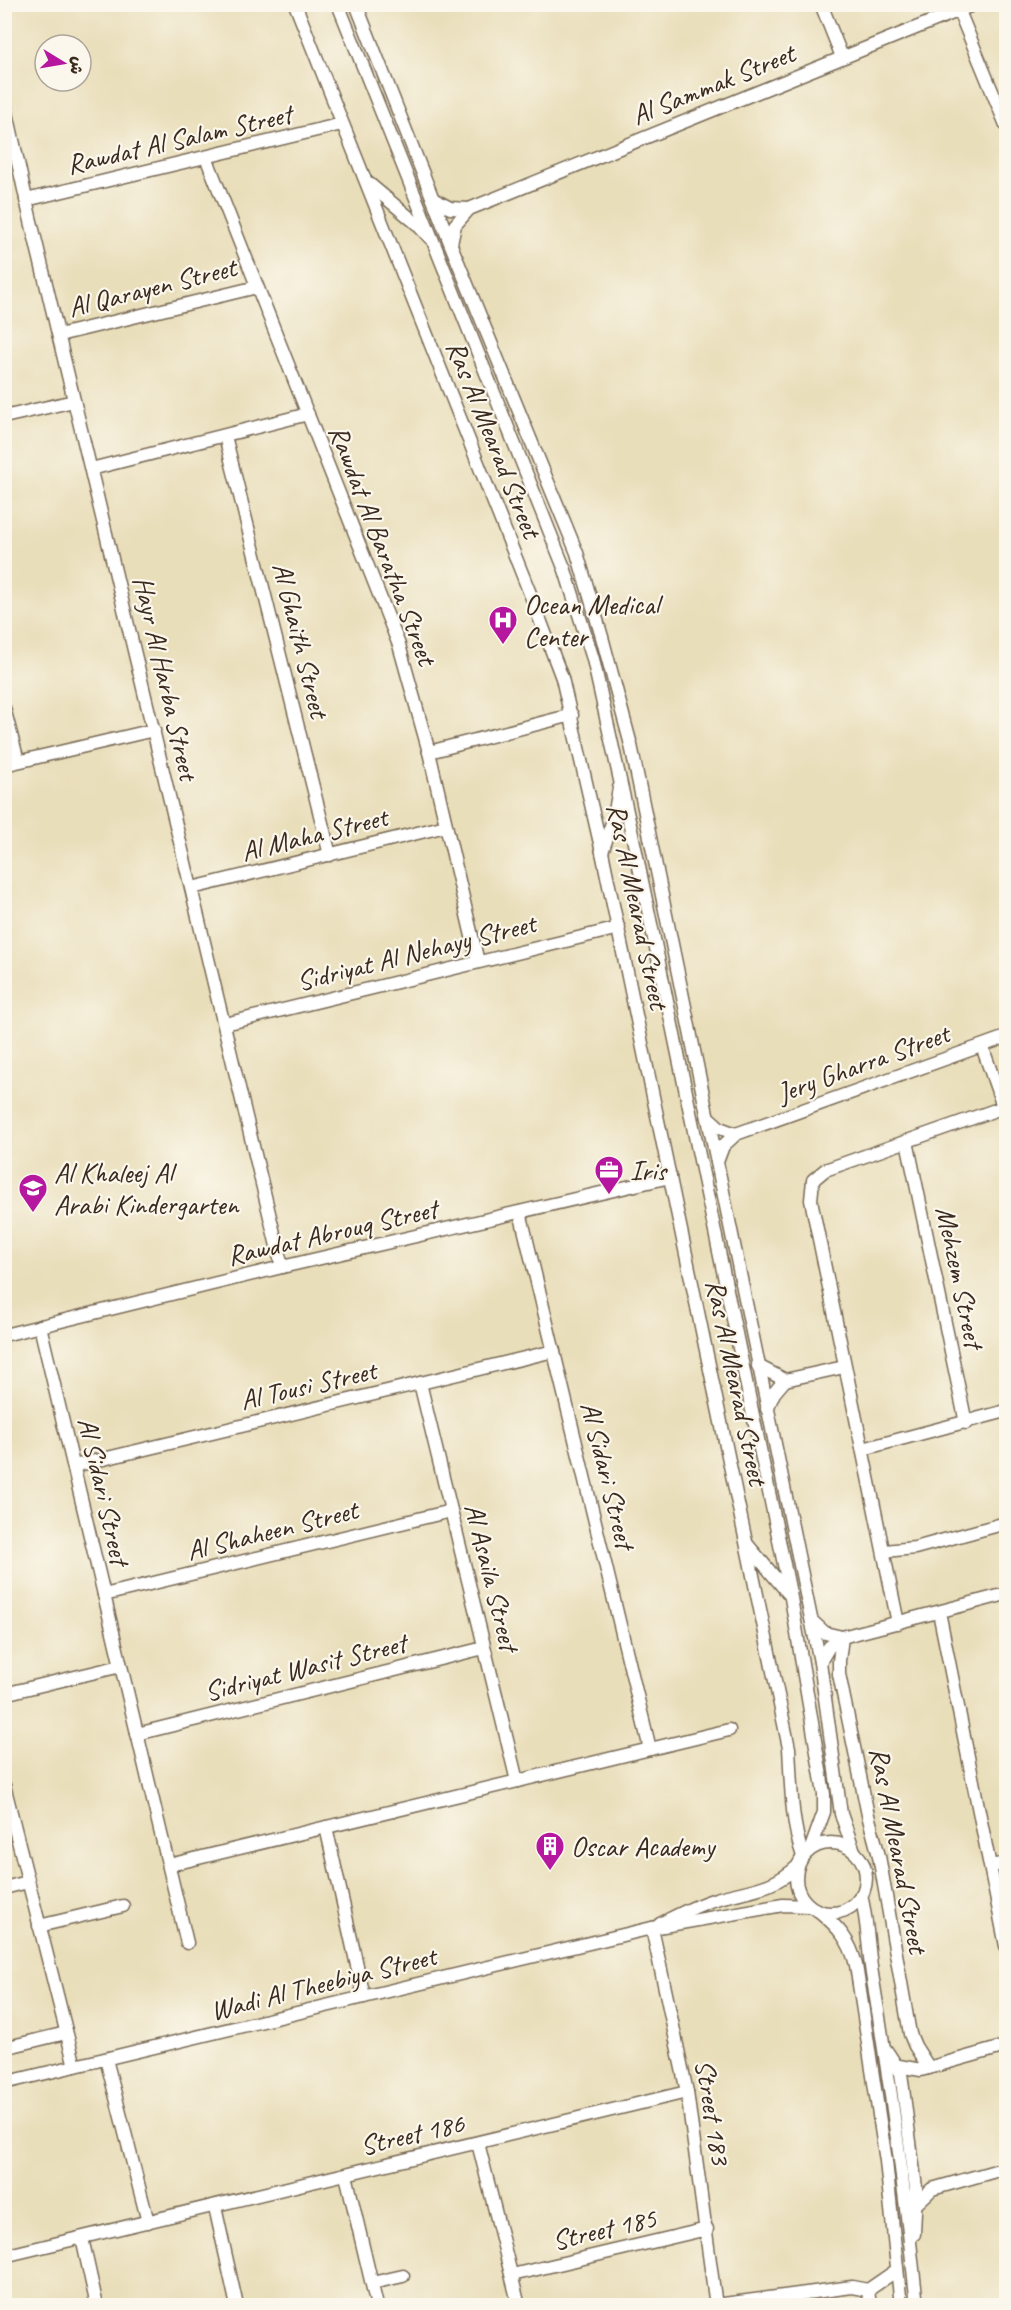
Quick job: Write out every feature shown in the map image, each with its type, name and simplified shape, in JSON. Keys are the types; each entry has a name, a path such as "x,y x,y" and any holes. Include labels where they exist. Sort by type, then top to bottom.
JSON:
{"street":[{"name":"Ras Al Mearad Street","path":"295,4 562,678 619,928 789,1748 789,1772 798,1838 804,1856"},
{"name":"Ras Al Mearad Street","path":"338,4 565,570 593,659 620,778 791,1598 824,1794 824,1812 804,1856"},
{"name":"Ras Al Mearad Street","path":"356,4 451,245 577,553 602,637 630,745 708,1117 820,1662 841,1814 854,1851"},
{"path":"821,4 842,57"},
{"name":"Al Sammak Street","path":"470,209 975,4"},
{"path":"959,11 1006,125"},
{"name":"Hayr Al Harba Street","path":"4,99 26,200 282,1267"},
{"name":"Rawdat Al Salam Street","path":"26,200 342,124"},
{"name":"Rawdat Al Baratha Street","path":"206,157 399,645 429,752 478,962"},
{"path":"364,179 416,223 436,245"},
{"path":"433,199 450,208 470,209"},
{"path":"451,245 455,225 470,209"},
{"name":"Al Qarayen Street","path":"59,335 257,287"},
{"path":"4,417 74,400"},
{"path":"91,469 308,414"},
{"name":"Al Ghaith Street","path":"225,436 330,855"},
{"path":"4,708 18,761"},
{"path":"429,752 572,715"},
{"path":"4,765 154,730"},
{"path":"602,852 614,817 620,778"},
{"name":"Al Maha Street","path":"192,888 446,826"},
{"name":"Sidriyat Al Nehayy Street","path":"225,1024 619,928"},
{"name":"Jery Gharra Street","path":"736,1134 1006,1037"},
{"path":"898,1623 811,1200 813,1180 825,1170 907,1141 1005,1111 982,1046"},
{"path":"708,1117 720,1128 736,1134 723,1146 717,1162"},
{"name":"Mehzem Street","path":"907,1141 966,1423"},
{"name":"Rawdat Abrouq Street","path":"4,1335 282,1267 670,1177"},
{"name":"Al Sidari Street","path":"520,1212 650,1749"},
{"name":"Al Sidari Street","path":"40,1326 187,1943"},
{"name":"Al Tousi Street","path":"74,1466 554,1351"},
{"path":"758,1366 785,1380"},
{"path":"767,1408 774,1393 785,1380 844,1367"},
{"name":"Al Asaila Street","path":"420,1383 517,1781"},
{"path":"863,1449 1006,1412"},
{"name":"Al Shaheen Street","path":"104,1595 451,1511"},
{"path":"885,1551 915,1548 1006,1523"},
{"path":"746,1543 778,1579 791,1598"},
{"path":"820,1662 829,1647 842,1637 1006,1594"},
{"path":"939,1612 1006,1946"},
{"path":"812,1621 825,1633 842,1637"},
{"name":"Ras Al Mearad Street","path":"842,1637 839,1674 868,1815 879,1856 910,2034 925,2069"},
{"name":"Sidriyat Wasit Street","path":"138,1734 484,1648"},
{"path":"4,1694 121,1666"},
{"path":"169,1865 729,1730"},
{"path":"4,1785 75,2066"},
{"path":"326,1827 364,1997"},
{"path":"814,1908 838,1912 856,1902 861,1894 865,1883 862,1861 845,1845 833,1842 822,1843 804,1856 795,1876 802,1898 814,1908 840,1929 848,1940 856,1965 886,2161 901,2306"},
{"name":"Wadi Al Theebiya Street","path":"652,1928 701,1904 765,1887 782,1880 804,1856"},
{"path":"991,1866 1006,1863"},
{"path":"4,1888 28,1882"},
{"name":"Ras Al Mearad Street","path":"861,1894 867,1916 869,1961 884,2046 917,2306"},
{"name":"Wadi Al Theebiya Street","path":"4,2083 652,1928 783,1905 814,1908"},
{"path":"39,1926 123,1906"},
{"name":"Street 183","path":"652,1928 687,2092 716,2305 852,2287 868,2290"},
{"path":"4,2048 66,2033"},
{"name":"Ras Al Mearad Street","path":"884,2046 898,2066 915,2171 913,2262"},
{"path":"904,2094 910,2080 925,2069 1006,2046"},
{"path":"106,2059 148,2222"},
{"path":"898,2066 925,2069"},
{"name":"Street 186","path":"4,2256 687,2092"},
{"path":"478,2144 519,2306"},
{"path":"916,2204 926,2193 939,2186 1006,2168"},
{"path":"915,2171 926,2181 939,2186"},
{"path":"346,2175 377,2306"},
{"path":"214,2207 237,2306"},
{"name":"Street 185","path":"512,2275 707,2229"},
{"path":"82,2238 98,2306"},
{"path":"870,2306 868,2290 897,2270"},
{"path":"372,2283 403,2276"}],"place":[{"name":"Ocean Medical Center","path":"503,646"},
{"name":"Iris","path":"609,1196"},
{"name":"Al Khaleej Al Arabi Kindergarten","path":"33,1214"},
{"name":"Oscar Academy","path":"550,1872"}]}
